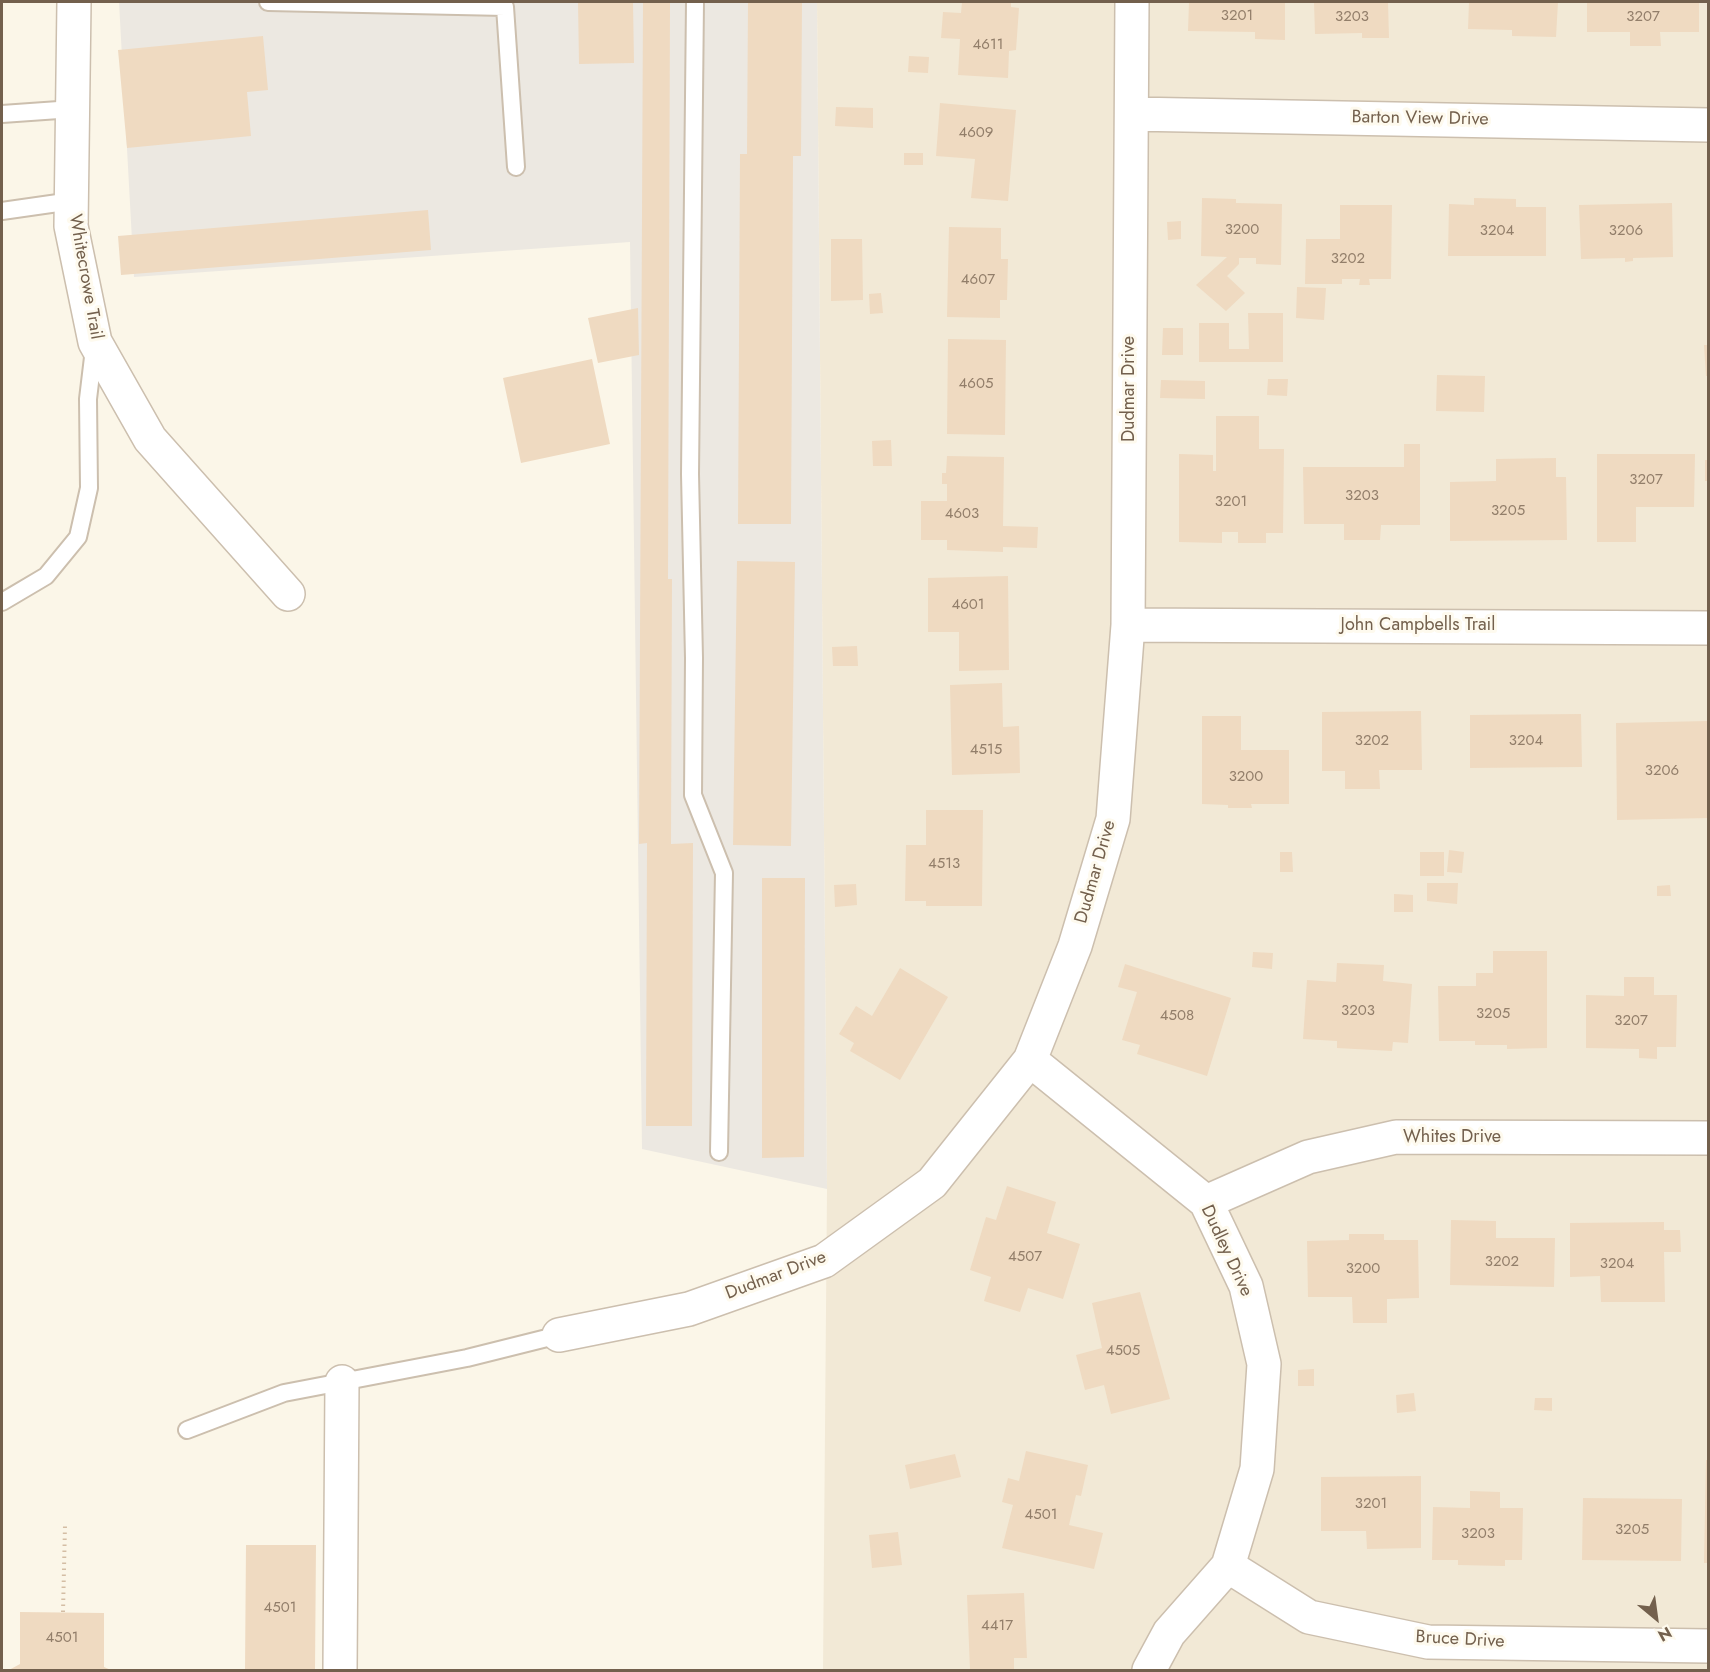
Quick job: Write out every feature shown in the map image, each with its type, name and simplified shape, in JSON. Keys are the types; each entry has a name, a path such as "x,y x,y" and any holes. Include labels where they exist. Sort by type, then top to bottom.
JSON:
{"street":[{"name":"Whitecrowe Trail","path":"74,2 72,226 95,342 150,439 288,594"},
{"name":"Dudmar Drive","path":"559,1335 689,1309 824,1261 932,1184 1030,1060 1075,946 1113,819 1128,625 1132,2"},
{"name":"Barton View Drive","path":"1132,114 1708,125"},
{"name":"John Campbells Trail","path":"1128,625 1708,628"},
{"name":"Dudley Drive","path":"1030,1060 1206,1202 1246,1286 1264,1364 1257,1469 1228,1566 1169,1633 1149,1671"},
{"name":"Whites Drive","path":"1206,1202 1308,1157 1396,1137 1708,1138"},
{"path":"340,1671 342,1382"},
{"name":"Bruce Drive","path":"1228,1566 1309,1617 1428,1642 1708,1646"}],"lane":[{"path":"268,2 505,7 516,167"},
{"path":"695,2 690,474 694,658 693,795 724,873 719,1152"},
{"path":"2,114 73,109"},
{"path":"2,211 72,201"},
{"path":"2,602 46,576 78,537 89,488 88,399 95,342"},
{"path":"187,1430 284,1394 467,1358 559,1335"}],"path":[{"path":"63,1612 65,1526"}],"shaded area":[{"path":"119,2 817,2 827,1189 642,1149 630,242 134,277"},
{"path":"817,2 1708,2 1708,1670 823,1670 827,1189"}],"building":[{"path":"578,2 633,2 634,63 579,64"},
{"path":"643,2 670,2 668,579 672,579 671,844 693,843 692,1126 646,1126 647,843 639,844"},
{"path":"748,2 802,2 801,156 793,156 791,524 738,524 740,154 747,154"},
{"path":"962,2 1011,2 1011,7 1019,8 1016,50 1009,51 1008,78 958,75 960,39 941,38 943,12 961,13"},
{"path":"1189,2 1285,2 1285,40 1255,39 1255,32 1188,31"},
{"path":"1314,2 1388,2 1389,38 1362,38 1362,33 1315,34"},
{"path":"1469,2 1558,2 1556,37 1512,36 1512,30 1468,29"},
{"path":"1587,2 1699,2 1699,32 1660,32 1661,46 1630,46 1630,32 1587,32"},
{"path":"263,36 268,90 247,92 251,136 127,148 118,50"},
{"path":"909,56 929,57 928,73 908,72"},
{"path":"940,103 1016,110 1008,201 971,198 975,159 936,156"},
{"path":"836,107 873,108 873,128 835,126"},
{"path":"904,153 923,153 923,165 904,165"},
{"path":"1202,198 1236,199 1236,203 1282,204 1281,265 1256,264 1256,258 1239,258 1239,264 1227,276 1245,293 1226,311 1196,285 1227,257 1201,256"},
{"path":"1474,198 1516,199 1516,207 1546,207 1546,256 1448,256 1449,204 1474,205"},
{"path":"1672,203 1673,257 1633,258 1633,261 1625,262 1625,258 1581,259 1579,205"},
{"path":"1340,205 1392,205 1391,279 1369,279 1370,285 1359,285 1360,279 1342,279 1342,284 1305,284 1306,239 1340,239"},
{"path":"428,210 431,250 121,275 118,236"},
{"path":"1181,221 1181,239 1168,240 1167,222"},
{"path":"949,227 1001,228 1001,259 1008,259 1007,300 1000,300 1000,318 947,317"},
{"path":"831,239 862,239 863,300 831,301"},
{"path":"1297,287 1326,288 1324,320 1296,318"},
{"path":"881,293 883,313 870,314 869,294"},
{"path":"638,308 639,355 598,363 588,318"},
{"path":"1248,313 1283,313 1283,362 1199,362 1199,323 1229,323 1229,349 1249,349"},
{"path":"1163,328 1183,328 1183,355 1162,355"},
{"path":"948,339 1006,340 1005,435 947,434"},
{"path":"1704,345 1708,345 1708,376 1706,376"},
{"path":"592,359 610,444 521,463 503,378"},
{"path":"1437,375 1485,376 1484,412 1436,411"},
{"path":"1268,379 1288,379 1287,396 1267,395"},
{"path":"1161,380 1205,381 1205,399 1160,398"},
{"path":"1216,416 1259,416 1259,449 1284,449 1283,533 1266,533 1266,543 1238,543 1238,532 1222,532 1222,543 1179,542 1179,454 1213,455 1213,471 1216,471"},
{"path":"891,440 892,466 873,466 872,441"},
{"path":"1404,444 1420,444 1420,525 1381,525 1380,540 1344,540 1344,524 1304,524 1303,467 1404,467"},
{"path":"1597,454 1695,454 1694,507 1636,507 1636,542 1597,542"},
{"path":"947,456 1004,457 1003,526 1038,527 1037,548 1003,547 1003,552 947,550 947,540 921,540 921,501 947,501 947,484 942,484 942,473 946,473"},
{"path":"1556,458 1556,477 1566,477 1567,540 1450,541 1450,482 1496,481 1496,459"},
{"path":"1705,460 1708,460 1708,481 1705,481"},
{"path":"737,561 795,562 791,846 733,845"},
{"path":"1008,576 1009,670 959,671 959,632 928,632 928,578"},
{"path":"857,646 858,666 833,666 832,647"},
{"path":"1002,683 1003,727 1019,726 1020,773 952,775 950,685"},
{"path":"1421,711 1422,770 1379,770 1380,789 1345,789 1345,771 1322,771 1322,712"},
{"path":"1581,714 1582,767 1470,768 1470,715"},
{"path":"1202,716 1241,716 1241,750 1289,750 1289,804 1251,804 1252,808 1228,808 1228,805 1202,804"},
{"path":"1708,721 1708,818 1617,820 1616,723"},
{"path":"926,810 983,810 982,906 926,906 926,901 905,901 906,845 926,845"},
{"path":"1449,850 1464,852 1462,873 1447,872"},
{"path":"1280,852 1292,852 1293,872 1280,872"},
{"path":"1420,852 1444,852 1444,876 1420,876"},
{"path":"762,878 805,878 804,1157 762,1158"},
{"path":"1427,883 1458,883 1457,904 1427,901"},
{"path":"856,884 857,905 835,907 834,885"},
{"path":"1670,885 1671,896 1657,896 1657,886"},
{"path":"1394,894 1413,895 1413,912 1394,912"},
{"path":"1493,951 1547,951 1547,1048 1507,1049 1507,1045 1475,1045 1475,1041 1439,1041 1438,986 1476,986 1476,973 1493,973"},
{"path":"1253,952 1273,953 1272,969 1252,967"},
{"path":"1337,963 1384,965 1383,981 1412,984 1408,1043 1393,1042 1392,1051 1337,1048 1337,1041 1303,1039 1307,980 1336,982"},
{"path":"1125,964 1231,998 1207,1076 1137,1054 1140,1045 1122,1040 1137,992 1118,987"},
{"path":"900,968 948,997 900,1080 850,1051 854,1043 839,1034 856,1006 872,1016"},
{"path":"1624,977 1654,977 1654,995 1677,995 1676,1047 1657,1047 1657,1059 1639,1058 1639,1049 1586,1048 1586,995 1624,996"},
{"path":"1007,1186 1056,1202 1047,1233 1080,1244 1063,1299 1028,1288 1020,1312 984,1301 991,1277 970,1270 986,1217 996,1220"},
{"path":"1451,1220 1496,1221 1496,1238 1555,1238 1554,1287 1450,1285"},
{"path":"1664,1222 1664,1230 1680,1230 1681,1252 1664,1252 1665,1302 1601,1302 1600,1276 1570,1277 1570,1223"},
{"path":"1349,1234 1384,1234 1384,1240 1418,1240 1419,1298 1387,1299 1387,1323 1353,1323 1352,1297 1308,1297 1307,1241 1349,1240"},
{"path":"1140,1292 1170,1399 1111,1414 1104,1385 1085,1390 1076,1355 1102,1348 1092,1303"},
{"path":"1314,1369 1314,1386 1298,1386 1298,1370"},
{"path":"1414,1393 1416,1411 1397,1413 1396,1395"},
{"path":"1535,1398 1552,1398 1552,1411 1534,1410"},
{"path":"1026,1451 1088,1465 1081,1496 1076,1495 1069,1525 1103,1533 1094,1569 1002,1548 1013,1505 1002,1502 1008,1478 1019,1481"},
{"path":"955,1454 961,1477 910,1489 905,1465"},
{"path":"1706,1460 1708,1460 1708,1563 1704,1563"},
{"path":"1421,1476 1421,1548 1367,1549 1366,1531 1321,1531 1321,1477"},
{"path":"1470,1491 1500,1492 1500,1508 1523,1508 1522,1560 1505,1560 1505,1566 1458,1565 1458,1560 1432,1560 1433,1507 1470,1508"},
{"path":"1583,1498 1682,1499 1681,1561 1582,1560"},
{"path":"898,1532 902,1565 872,1568 869,1535"},
{"path":"246,1545 316,1545 315,1670 245,1670"},
{"path":"1024,1593 1027,1658 1014,1658 1014,1670 970,1670 967,1595"},
{"path":"20,1612 104,1613 104,1667 111,1670 9,1670 20,1664"}]}
